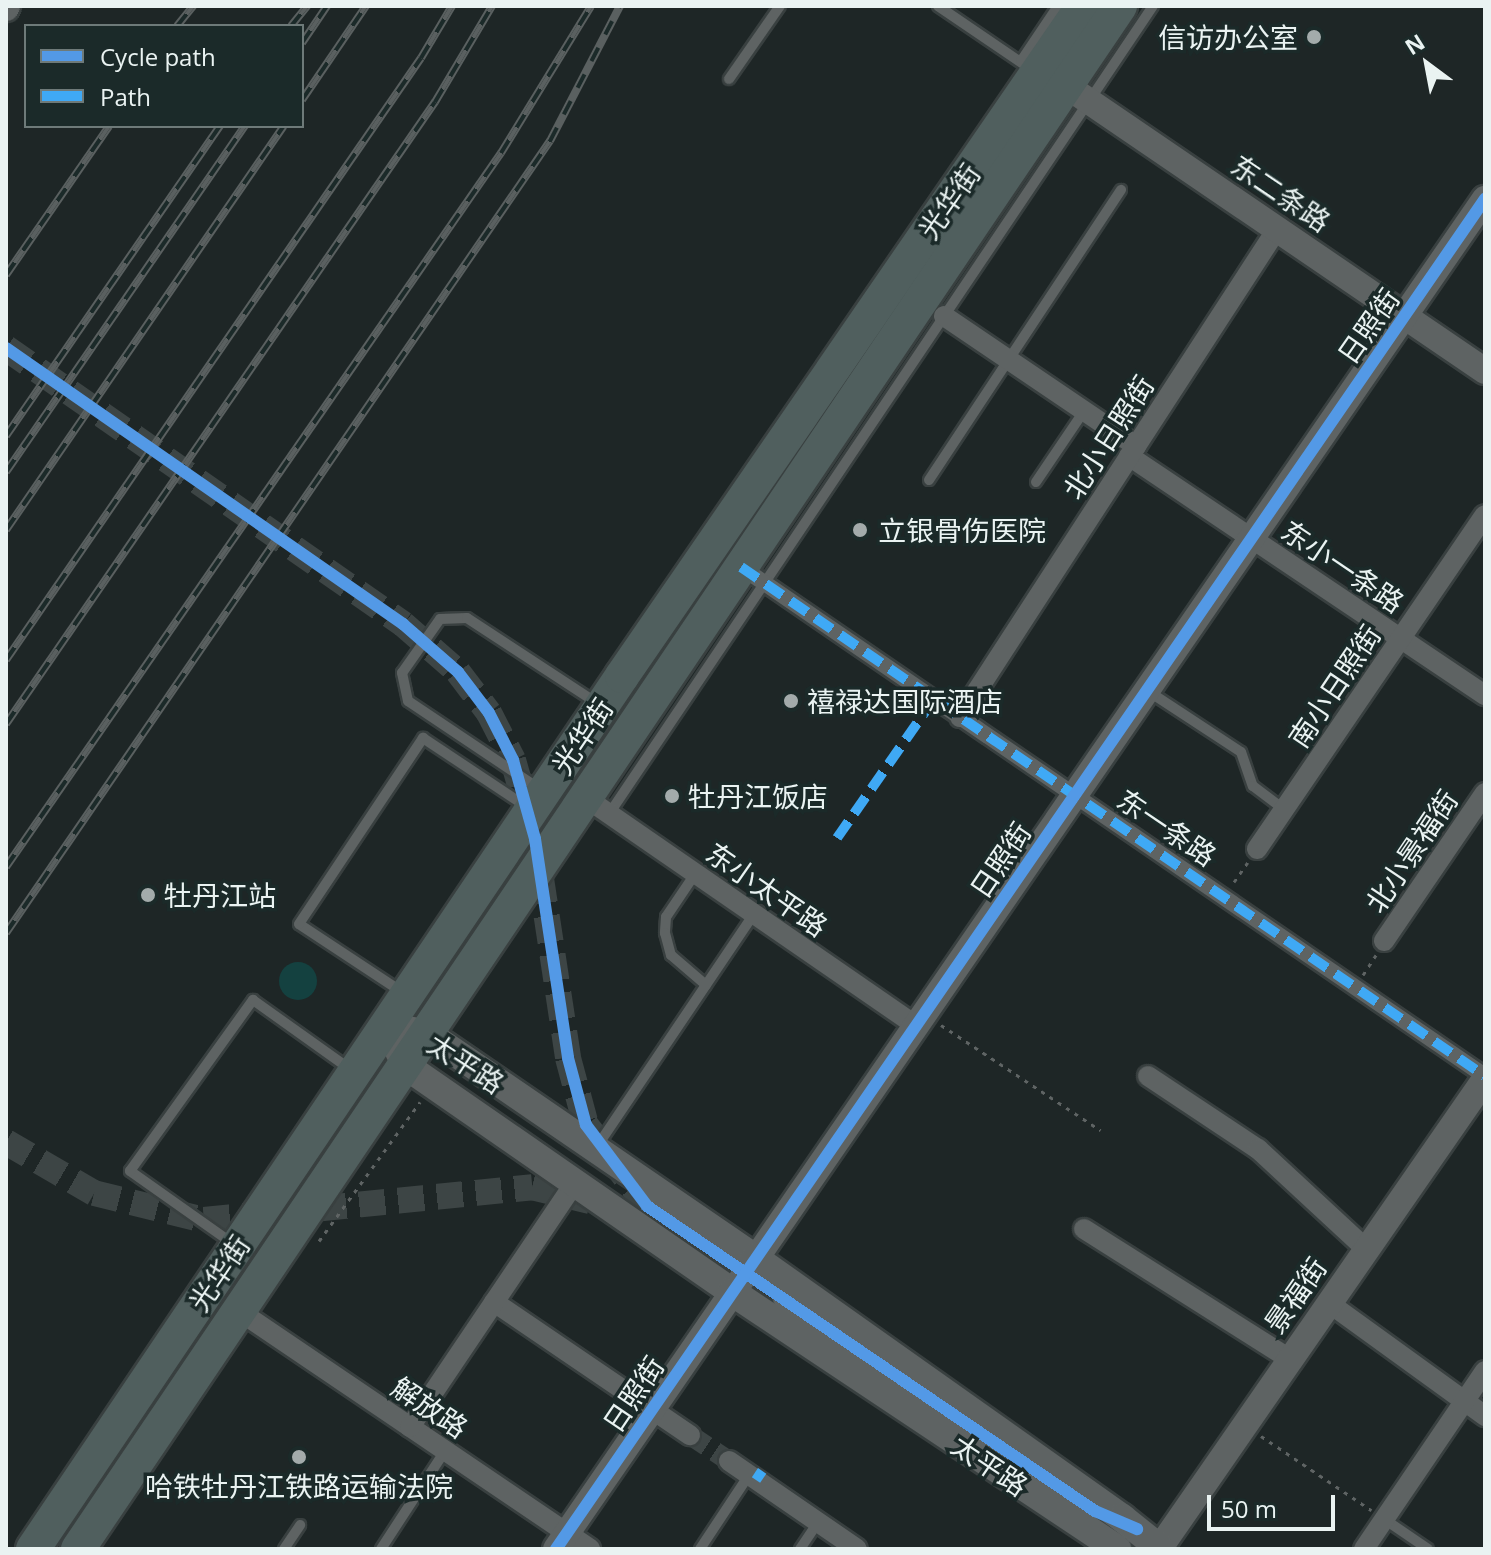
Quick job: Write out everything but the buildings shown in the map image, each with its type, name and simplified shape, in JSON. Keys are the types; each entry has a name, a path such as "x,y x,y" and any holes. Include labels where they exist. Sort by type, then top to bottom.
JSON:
{"highway":[{"name":"光华街","path":"79,1548 428,1034 598,806 753,575 1051,78 1083,6"},
{"name":"光华街","path":"41,1536 602,706 1051,78 1120,6"}],"main road":[{"name":"太平路","path":"387,1026 428,1034 755,1258 1124,1542"},
{"name":"太平路","path":"387,1026 406,1066 732,1292 1124,1542 1160,1549"}],"street":[{"name":"东二条路","path":"1051,78 1485,371"},
{"name":"日照街","path":"562,1541 1485,199"},
{"name":"北小日照街","path":"960,717 1277,229"},
{"name":"东小一条路","path":"944,316 1084,411 1132,451 1251,538 1485,695"},
{"name":"南小日照街","path":"1257,849 1485,515"},
{"name":"东一条路","path":"753,575 1485,1078"},
{"name":"北小景福街","path":"1384,941 1485,793"},
{"name":"东小太平路","path":"598,806 754,914 920,1020"},
{"path":"1148,1076 1258,1149 1366,1249"},
{"name":"景福街","path":"1160,1549 1485,1078"},
{"path":"410,1427 576,1181"},
{"path":"1084,1229 1290,1359"},
{"path":"783,1301 1095,1511 1124,1542"},
{"path":"494,1302 690,1435"},
{"path":"1329,1303 1485,1416"},
{"name":"解放路","path":"239,1311 445,1451 562,1541 590,1549"},
{"path":"1364,1549 1485,1371"},
{"path":"729,1461 857,1549"},
{"path":"41,1536 79,1548"}],"lane":[{"path":"729,79 780,6"},
{"path":"938,6 1051,78"},
{"path":"753,575 944,316 1051,78 1058,6"},
{"path":"1051,78 1153,6"},
{"path":"929,480 1121,190"},
{"path":"1036,482 1084,411"},
{"path":"538,801 408,701 402,673 440,619 467,618 602,706"},
{"path":"1147,690 1241,752 1253,786 1284,809"},
{"path":"408,996 299,924 307,911 423,738 538,801"},
{"path":"695,874 666,917 665,933 671,955 706,985"},
{"path":"595,1150 754,914"},
{"path":"237,1247 130,1171 253,1000 355,1073"},
{"path":"381,1549 445,1451"},
{"path":"700,1549 749,1475"},
{"path":"1384,1519 1428,1549"},
{"path":"800,1549 818,1522"},
{"path":"284,1549 300,1525"}],"path":[{"path":"1224,897 1257,849"},
{"path":"1355,987 1384,941"},
{"path":"920,1020 1100,1130"},
{"path":"1245,1425 1384,1519"}],"shaded area":[{"path":"298,962 311,968 317,981 311,994 298,1000 285,994 279,981 285,968"}],"tunnel":[{"path":"6,348 403,624 458,672 489,713 513,760 535,839 568,1058 586,1125 647,1206 786,1298"},
{"path":"6,1142 94,1193 204,1220 532,1187 590,1201"},
{"path":"690,1435 729,1461"}],"railway":[{"path":"179,24 193,6"},
{"path":"293,24 307,6"},
{"path":"304,40 327,6"},
{"path":"304,97 366,6"},
{"path":"6,660 421,58 452,6"},
{"path":"6,724 435,102 492,6"},
{"path":"6,867 501,153 591,6"},
{"path":"6,933 550,141 620,6"},
{"path":"6,275 108,128"},
{"path":"6,436 219,128"},
{"path":"6,472 244,128"},
{"path":"6,530 283,128"}],"marked path":[{"path":"741,567 1485,1076"},
{"path":"837,838 934,699"},
{"path":"756,1480 762,1471"}],"cycle path":[{"path":"556,1549 1485,199"},
{"path":"6,348 403,624 458,672 489,713 513,760 535,839 568,1058 586,1125 647,1206 1095,1511 1137,1529"}],"place":[{"name":"信访办公室","path":"1314,37"},
{"name":"立银骨伤医院","path":"860,530"},
{"name":"禧禄达国际酒店","path":"791,701"},
{"name":"牡丹江饭店","path":"672,796"},
{"name":"牡丹江站","path":"148,895"},
{"name":"哈铁牡丹江铁路运输法院","path":"299,1457"}]}
